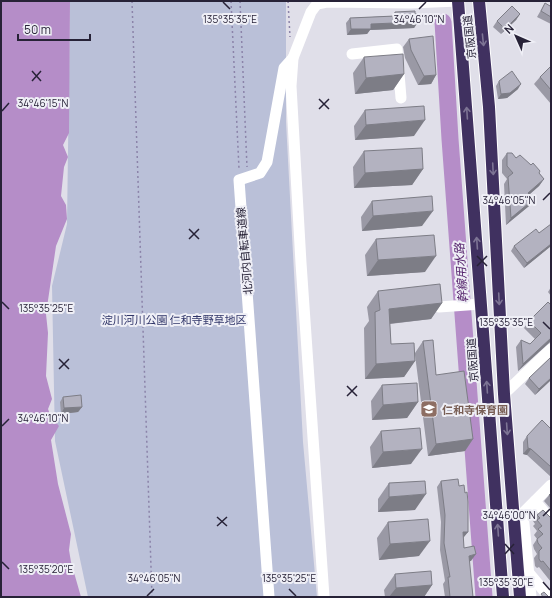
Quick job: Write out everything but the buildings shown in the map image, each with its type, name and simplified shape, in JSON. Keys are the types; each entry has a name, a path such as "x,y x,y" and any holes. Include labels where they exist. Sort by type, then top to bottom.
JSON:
{"highway":[{"name":"京阪国道","path":"458,1 503,597"},
{"name":"京阪国道","path":"479,1 489,107 504,394 518,515 520,597"}],"street":[{"path":"324,597 301,263 291,86 293,58 311,12 317,4 327,2 411,3 458,1"},
{"path":"352,54 397,49 402,98"},
{"path":"239,180 260,173 268,162 284,68 293,58"},
{"name":"北河内自転車道線","path":"239,180 270,597"},
{"path":"439,307 481,304"},
{"path":"504,394 551,350"},
{"path":"531,597 529,573 518,515 536,502 551,485"},
{"path":"536,502 551,520"},
{"path":"529,573 549,597"}],"path":[{"path":"132,1 152,597"},
{"path":"231,1 239,180"},
{"path":"288,1 293,58"}],"green space":[{"name":"淀川河川公園 仁和寺野草地区","path":"70,1 286,1 286,122 303,442 317,597 88,597 55,441 52,286 67,224"}],"shaded area":[{"path":"1,1 70,1 69,133 63,145 68,157 64,167 61,196 66,205 67,219 56,246 46,314 48,333 46,376 52,399 48,409 51,417 59,426 51,440 58,484 71,534 69,550 71,562 81,597 1,597"}],"waterway":[{"name":"幹線用水路","path":"443,22 450,139 484,597"}],"place":[{"name":"仁和寺保育園","path":"429,409"}]}
